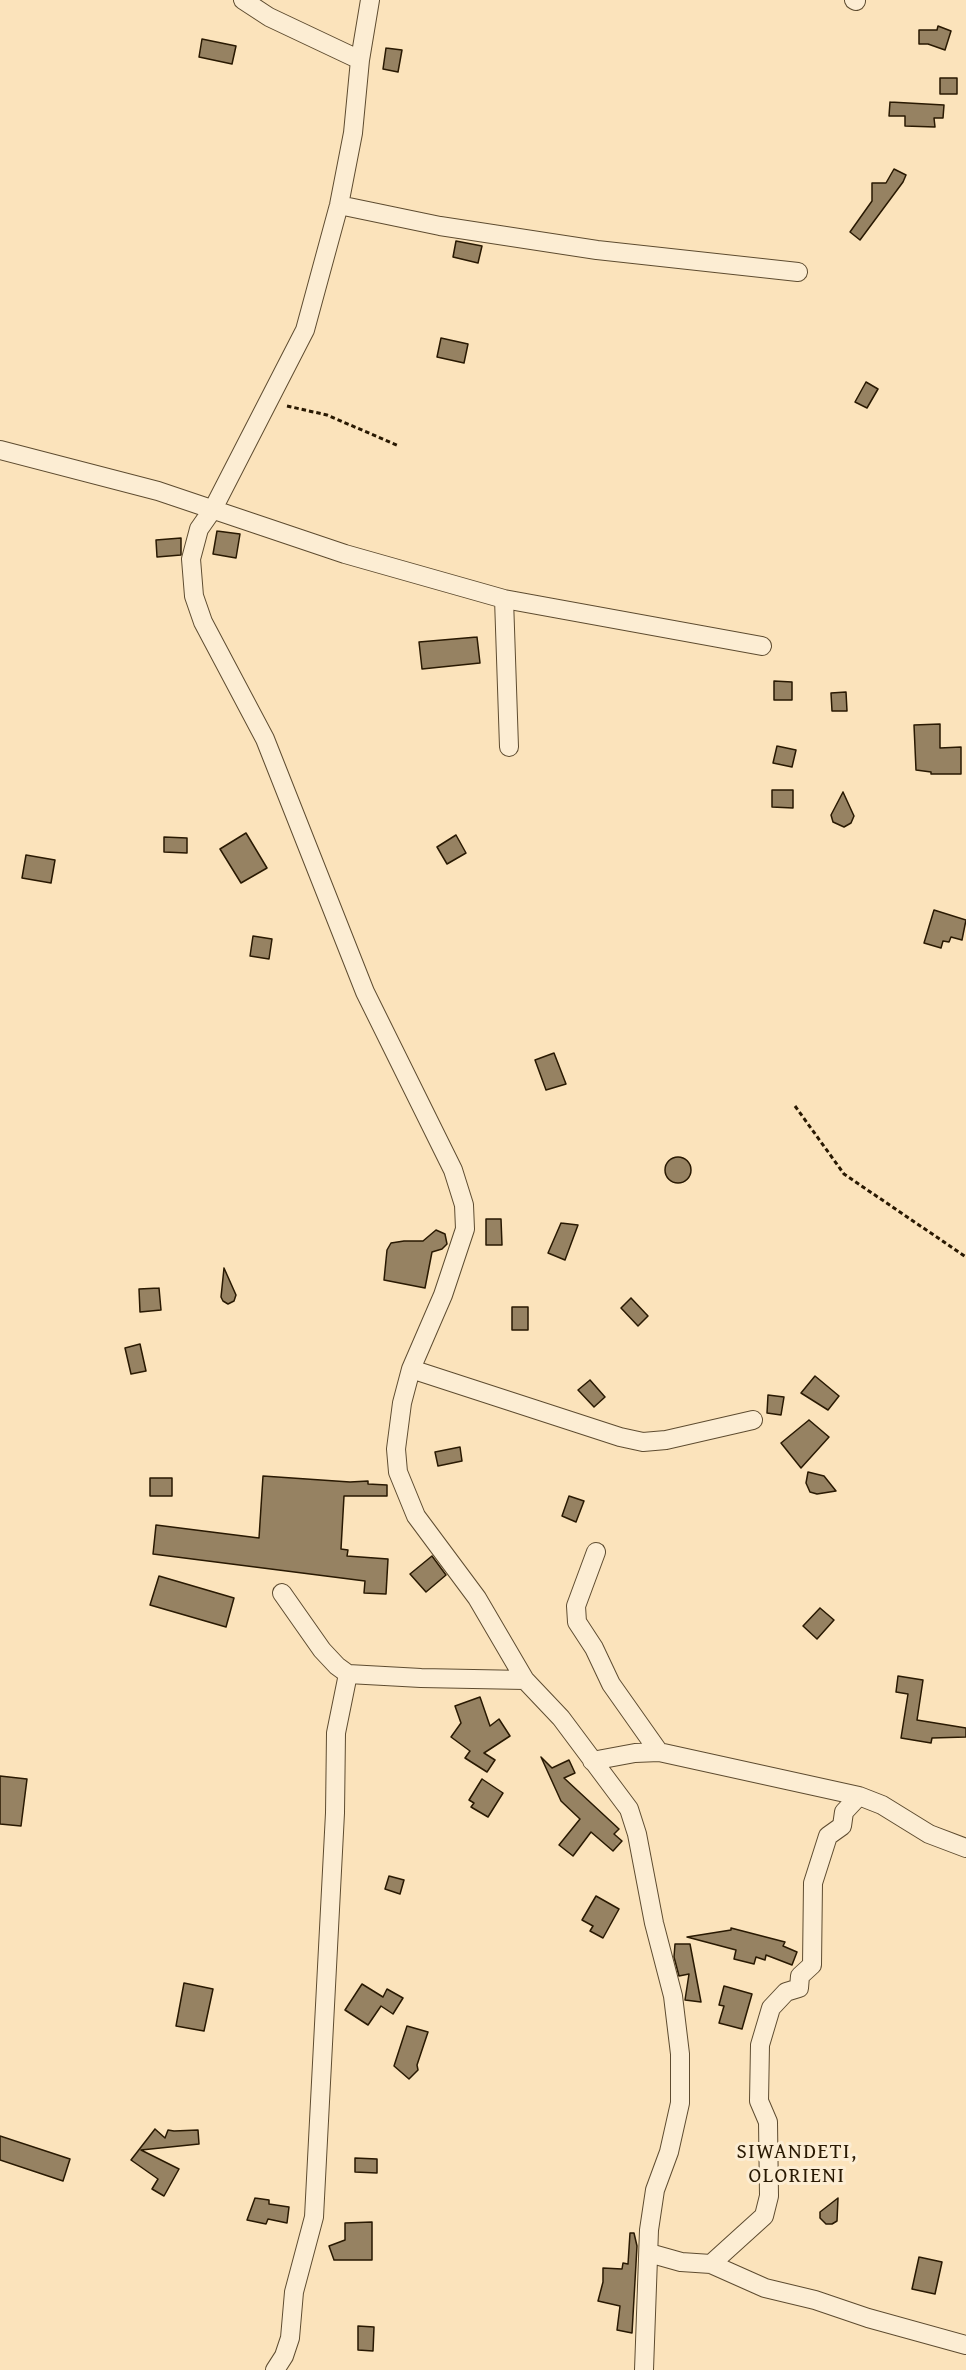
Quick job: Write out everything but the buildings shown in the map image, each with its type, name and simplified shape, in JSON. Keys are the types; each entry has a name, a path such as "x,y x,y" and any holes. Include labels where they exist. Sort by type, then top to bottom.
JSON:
{"street":[{"path":"243,0 269,17 360,60"},
{"path":"370,0 360,60 353,133 339,205 305,330 213,509 199,529 191,559 194,596 203,622 265,739 365,992 453,1170 464,1205 465,1229 443,1295 411,1369 402,1403 396,1449 398,1472 416,1516 477,1598 525,1680 561,1718 629,1809 637,1834 654,1923 674,1996 680,2054 680,2103 669,2152 655,2190 649,2230 644,2370"},
{"path":"339,205 440,226 575,246 798,272"},
{"path":"0,450 158,491 345,554 504,599 762,646"},
{"path":"504,599 509,747"},
{"path":"411,1369 620,1437 643,1442 666,1440 753,1420"},
{"path":"596,1552 576,1606 577,1622 594,1648 611,1684 637,1724 659,1752"},
{"path":"282,1593 322,1650 348,1674 525,1680"},
{"path":"274,2370 284,2355 290,2338 294,2292 314,2217 335,1813 336,1733 348,1674"},
{"path":"592,1761 635,1753 659,1752 859,1796 882,1805 929,1834 966,1848"},
{"path":"711,2264 764,2216 769,2196 768,2122 759,2101 760,2045 771,2008 786,1992 800,1988 800,1976 812,1965 813,1883 828,1836 842,1826 844,1812 859,1796"},
{"path":"649,2253 681,2262 711,2264 765,2288 815,2300 868,2318 966,2345"}],"path":[{"path":"267,401 327,415 399,446"},
{"path":"795,1106 844,1174 966,1257"}],"district":[{"name":"SIWANDETI, OLORIENI","path":"797,2165"}]}
